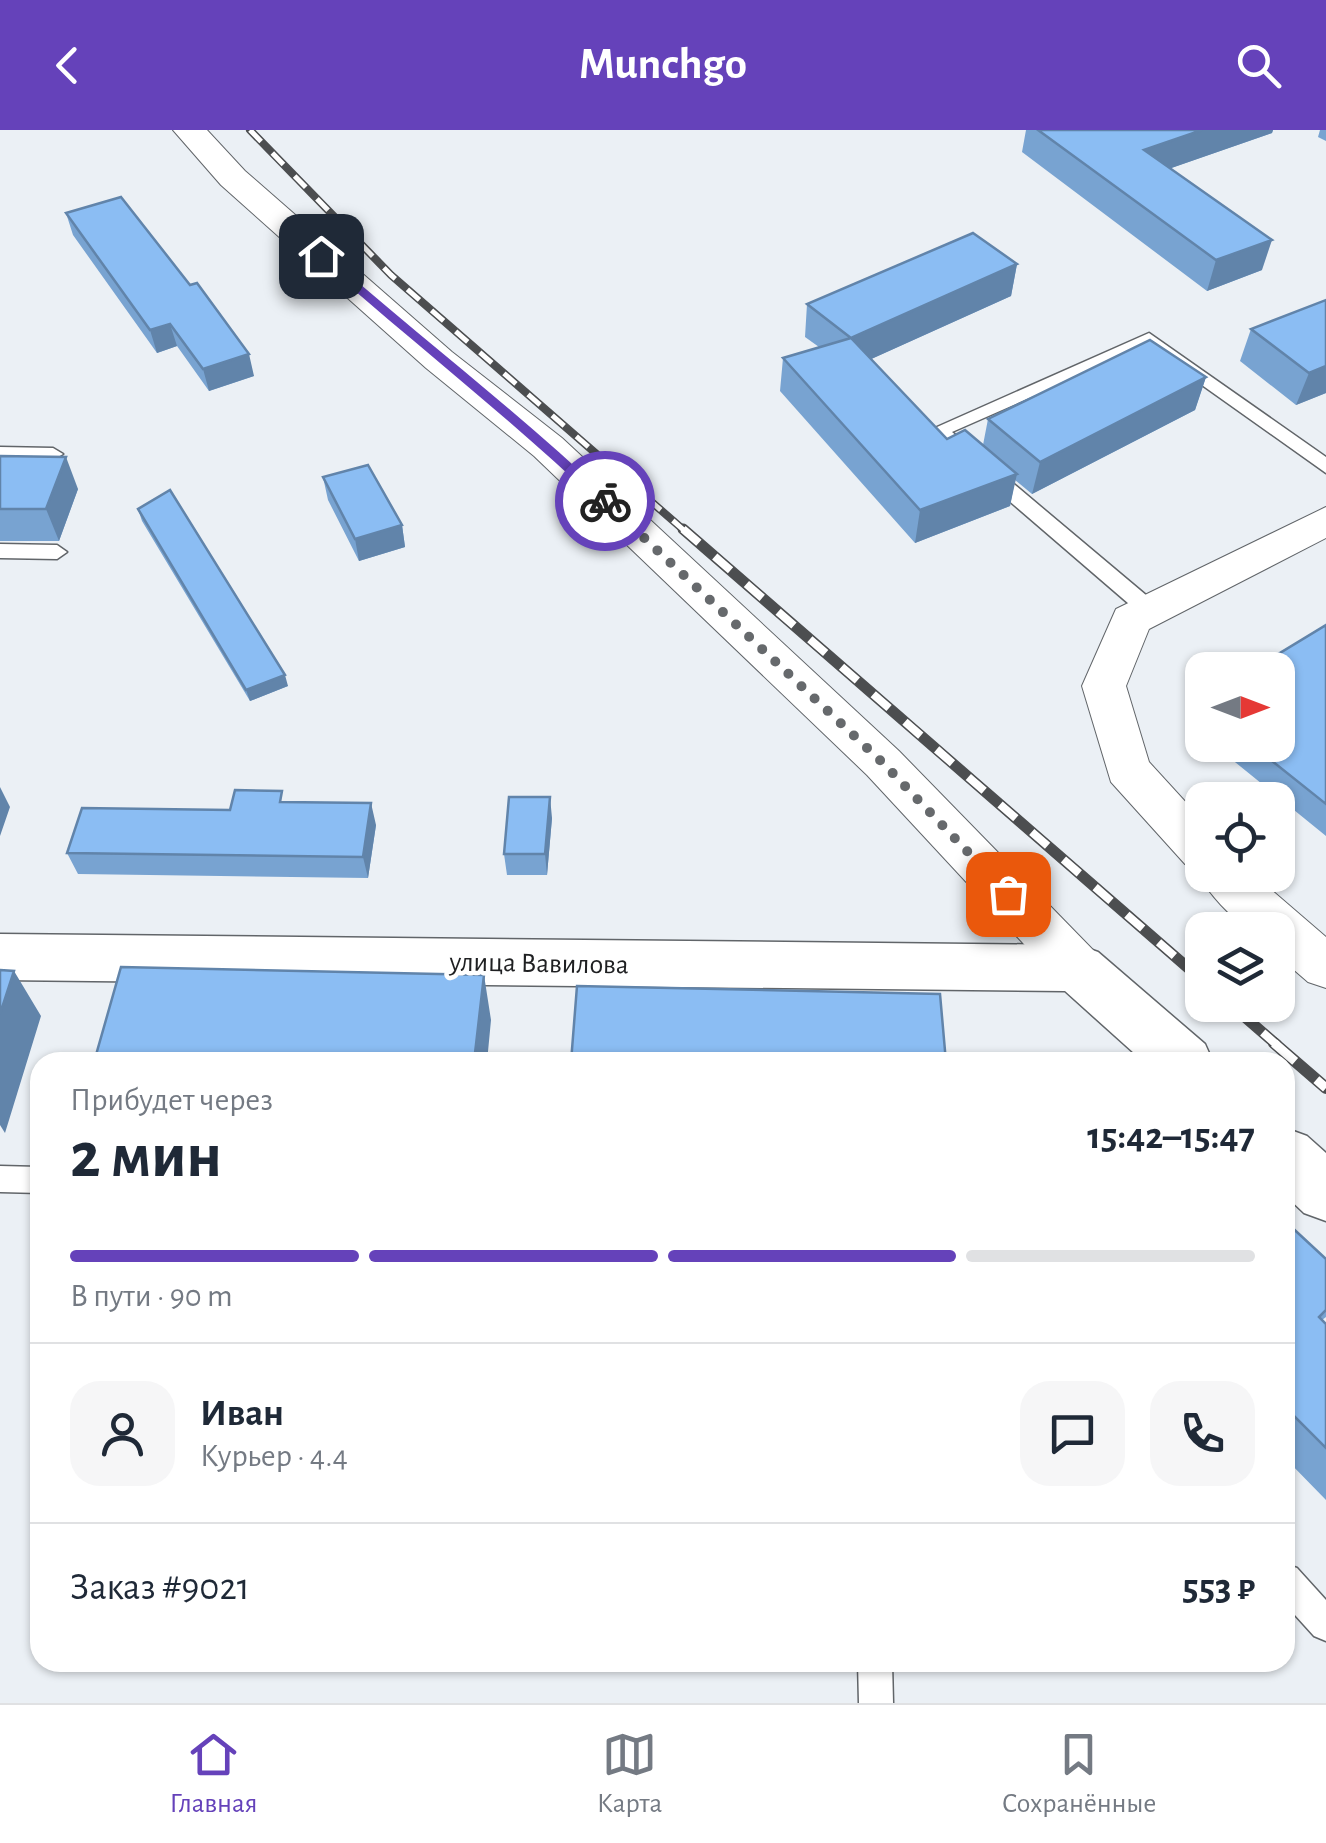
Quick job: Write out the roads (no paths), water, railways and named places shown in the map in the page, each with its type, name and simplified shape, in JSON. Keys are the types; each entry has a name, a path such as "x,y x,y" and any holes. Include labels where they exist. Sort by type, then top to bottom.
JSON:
{"street":[{"path":"189,130 233,178 439,360 548,447 883,763 1078,968 1168,1052"},
{"path":"1185,832 1128,770 1104,686 1131,620 1326,521"},
{"path":"1240,892 1326,967"},
{"name":"улица Вавилова","path":"0,957 1078,968"},
{"path":"1295,1164 1326,1193"}],"lane":[{"path":"1151,610 938,431 1149,339 1326,467"},
{"path":"0,453 53,454"},
{"path":"0,552 57,552"},
{"path":"0,1179 30,1180"},
{"path":"1295,1591 1326,1624"},
{"path":"875,1672 876,1703"}],"railway":[{"path":"250,130 391,275 686,532"},
{"path":"683,529 1185,965"},
{"path":"1251,1022 1277,1045"},
{"path":"1274,1043 1284,1052"},
{"path":"1295,1061 1326,1088"}]}
